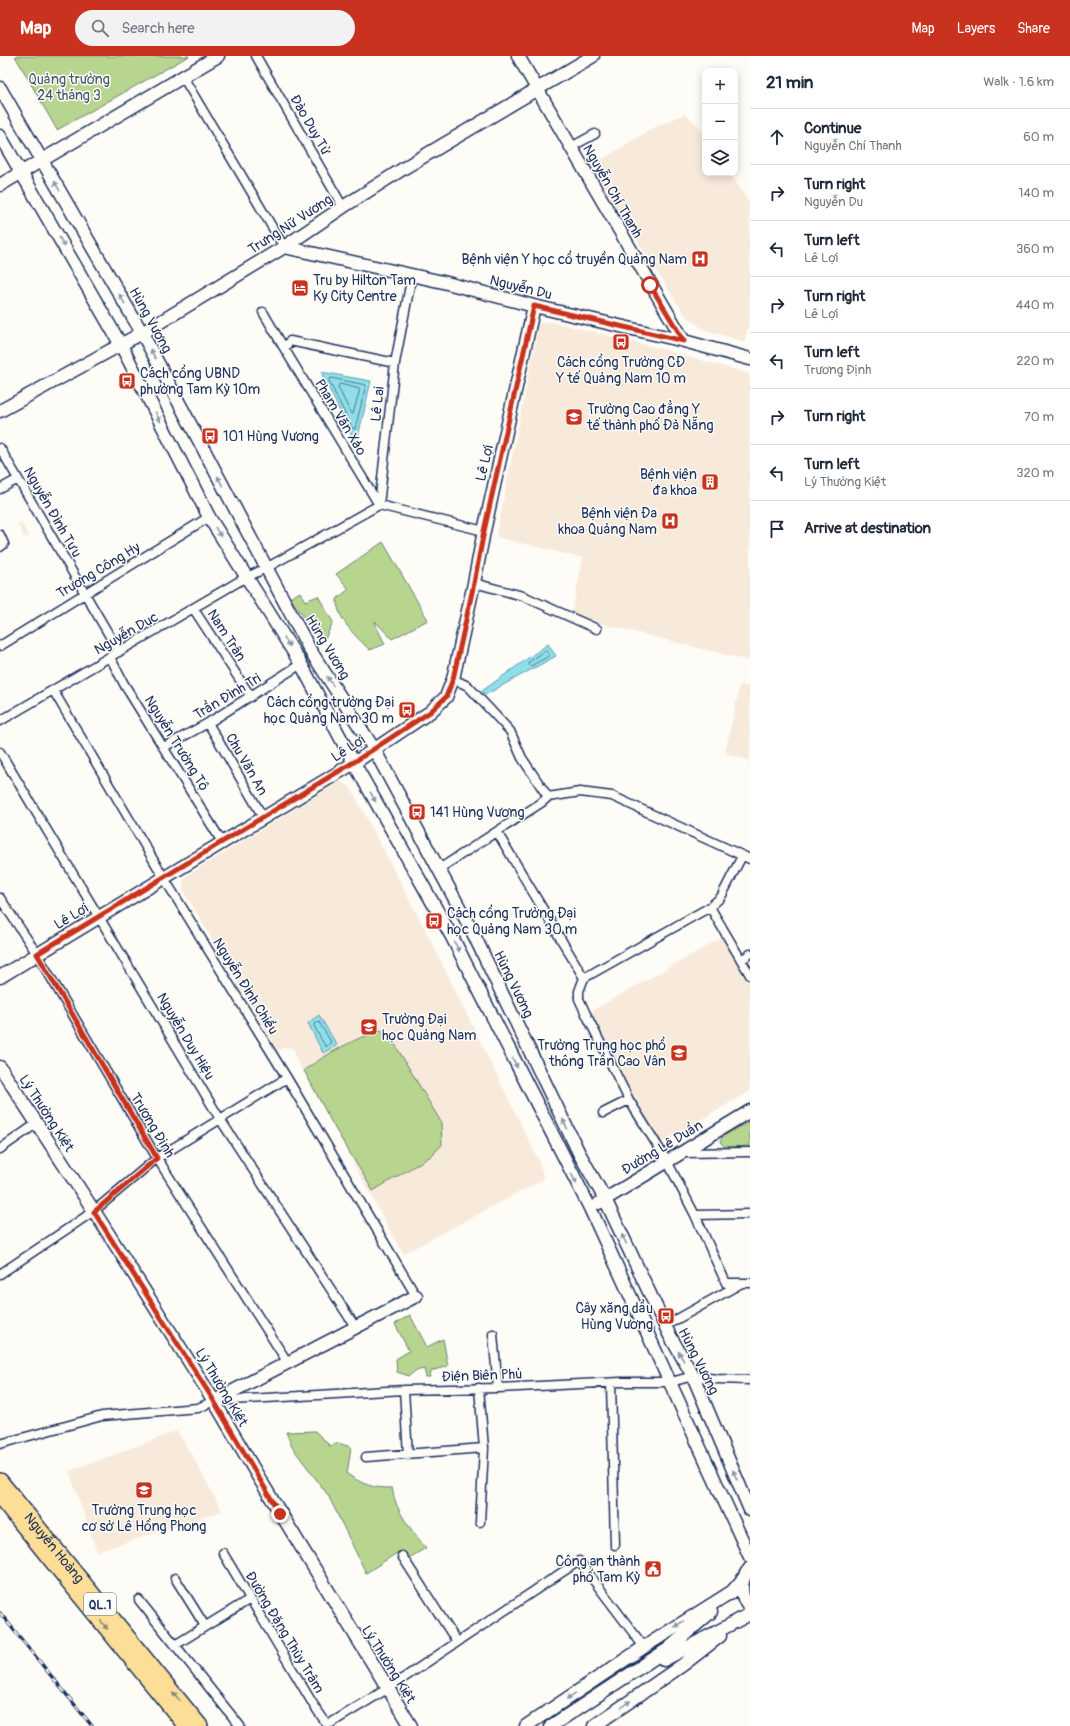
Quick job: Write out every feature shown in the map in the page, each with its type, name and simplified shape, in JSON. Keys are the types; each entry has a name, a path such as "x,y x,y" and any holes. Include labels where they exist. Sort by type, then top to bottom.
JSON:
{"highway":[{"name":"Nguyễn Hoàng","path":"0,1481 200,1726"},
{"name":"Nguyễn Hoàng","path":"0,1497 186,1726"}],"main road":[{"path":"0,185 218,56"},
{"name":"Nguyễn Chí Thanh","path":"518,56 684,341"},
{"name":"Trưng Nữ Vương","path":"0,411 142,333 284,248 343,207 409,165 538,90 593,56"},
{"name":"Hùng Vương","path":"0,88 142,333 310,650 374,749 472,931 579,1153 605,1199 665,1326 692,1376 750,1510"},
{"path":"0,136 121,345 209,517 301,664 452,937 590,1208 750,1557"},
{"name":"Nguyễn Du","path":"284,248 412,275 534,306 684,341 750,359"},
{"name":"Lê Lợi","path":"0,977 354,762 430,712 446,697 453,679 534,306"},
{"name":"Lý Thường Kiệt","path":"0,1067 214,1401 387,1689 411,1726"},
{"name":"Đường Lê Duẩn","path":"590,1208 750,1111"},
{"path":"214,1401 416,1296"},
{"path":"565,1726 670,1652 740,1584 750,1568"},
{"path":"740,1584 748,1613"},
{"path":"526,1726 740,1584"},
{"path":"551,1726 670,1652 748,1613"},
{"path":"594,1726 684,1664 748,1613"}],"street":[{"name":"Đào Duy Từ","path":"256,56 343,207"},
{"path":"183,77 284,248"},
{"path":"571,147 595,134"},
{"name":"Lê Lai","path":"379,505 395,363 412,275"},
{"name":"Phạm Văn Xảo","path":"263,312 379,505"},
{"path":"284,348 290,341 395,363"},
{"name":"Nguyễn Đình Tựu","path":"0,448 119,652"},
{"path":"0,489 18,479"},
{"path":"266,568 379,505 484,531"},
{"name":"Trương Công Hy","path":"0,646 209,517"},
{"path":"0,535 4,544 0,547"},
{"name":"Nguyễn Dục","path":"0,721 193,608 266,568"},
{"path":"474,583 523,596 597,629"},
{"name":"Nam Trân","path":"193,608 251,697"},
{"name":"Nguyễn Trường Tộ","path":"110,657 124,684 222,842"},
{"name":"Trần Đình Tri","path":"164,747 251,697 301,664"},
{"path":"453,679 468,686 510,731 522,758 548,797"},
{"name":"Nguyễn Đình Chiểu","path":"53,690 164,878 287,1078 416,1296"},
{"name":"Chu Văn An","path":"208,723 263,818"},
{"name":"Nguyễn Duy Hiệu","path":"0,752 100,916 220,1119 356,1328"},
{"path":"439,869 542,803 548,797 580,792 612,796 750,859"},
{"path":"497,832 584,978"},
{"path":"742,856 721,897 710,907 584,978 579,991 579,999 629,1100 667,1161 695,1215 726,1283 750,1283"},
{"name":"Trương Định","path":"0,898 37,954 157,1158 288,1363"},
{"path":"710,907 750,975"},
{"path":"741,960 750,954"},
{"path":"0,1274 94,1212 157,1158 287,1078"},
{"path":"603,1112 629,1100"},
{"path":"0,1148 36,1124"},
{"path":"680,1153 750,1152"},
{"path":"695,1215 750,1214"},
{"path":"665,1326 741,1284"},
{"path":"493,1334 498,1388"},
{"name":"Điện Biên Phủ","path":"0,1444 102,1416 198,1408 214,1401 404,1390 671,1382 692,1376 717,1379 750,1380"},
{"path":"611,1383 615,1545"},
{"path":"479,1388 484,1448 480,1522"},
{"path":"404,1390 408,1454"},
{"path":"366,1457 484,1448"},
{"name":"Đường Đặng Thùy Trâm","path":"223,1554 313,1704 326,1723 331,1723 387,1689"},
{"path":"402,1556 457,1642"},
{"path":"387,1689 579,1561 644,1647"},
{"path":"175,1578 205,1626"},
{"path":"175,1645 250,1599"},
{"path":"139,1600 240,1726"}],"shaded area":[{"name":"Bệnh viện Y học cổ truyền Quảng Nam","path":"684,114 698,125 702,131 702,176 732,176 750,204 750,321 744,342 703,329 685,315 590,167 651,129"},
{"name":"Bệnh viện Đa khoa Quảng Nam","path":"548,321 651,346 750,374 750,661 571,616 583,558 496,537 539,323"},
{"path":"21,522 29,536 25,538 17,524"},
{"path":"740,685 750,687 750,761 725,753"},
{"name":"Trường Đại học Quảng Nam","path":"340,781 351,788 431,941 539,1161 544,1179 403,1254 296,1059 295,1052 293,1049 286,1047 278,1051 183,890 183,882 186,876"},
{"name":"Trường Trung học phổ thông Trần Cao Vân","path":"723,937 750,983 750,1091 661,1143 586,1014"},
{"name":"Trường Trung học cơ sở Lê Hồng Phong","path":"177,1431 192,1455 222,1511 97,1552 69,1471"}],"green space":[{"name":"Quảng trường 24 tháng 3","path":"15,56 189,56 57,130"},
{"path":"383,542 428,620 392,639 375,621 385,644 370,650 348,627 340,613 337,599 349,589 336,574"},
{"path":"300,592 305,601 318,596 333,622 323,643 290,598"},
{"path":"381,1030 390,1036 441,1122 442,1145 431,1156 373,1191 333,1125 304,1070 341,1047"},
{"path":"750,1121 750,1146 725,1147 720,1142 723,1136"},
{"path":"410,1315 427,1347 443,1339 448,1366 431,1371 430,1377 426,1377 424,1369 415,1371 409,1376 397,1372 396,1359 409,1351 395,1324"},
{"path":"315,1431 330,1446 338,1443 351,1447 347,1474 368,1485 392,1488 401,1513 426,1548 407,1559 400,1551 366,1573 328,1495 292,1447 286,1432"}],"water":[{"path":"321,372 371,381 356,445"},
{"path":"548,644 556,656 485,695 482,691"},
{"path":"319,1015 337,1045 323,1053 308,1023"}],"railway":[{"path":"0,1613 92,1726"}],"place":[{"name":"Bệnh viện Y học cổ truyền Quảng Nam","path":"700,259"},
{"name":"Tru by Hilton Tam Ky City Centre","path":"300,288"},
{"name":"Cách cổng Trường CĐ Y tế Quảng Nam 10 m","path":"621,342"},
{"name":"Cách cổng UBND phường Tam Kỳ 10m","path":"127,381"},
{"name":"Trường Cao đẳng Y tế thành phố Đà Nẵng","path":"574,417"},
{"name":"101 Hùng Vương","path":"210,436"},
{"name":"Bệnh viện đa khoa","path":"710,482"},
{"name":"Bệnh viện Đa khoa Quảng Nam","path":"670,521"},
{"name":"Cách cổng trường Đại học Quảng Nam 30 m","path":"407,710"},
{"name":"141 Hùng Vương","path":"417,812"},
{"name":"Cách cổng Trường Đại học Quảng Nam 30 m","path":"434,921"},
{"name":"Trường Đại học Quảng Nam","path":"369,1027"},
{"name":"Trường Trung học phổ thông Trần Cao Vân","path":"679,1053"},
{"name":"Cây xăng dầu Hùng Vương","path":"666,1316"},
{"name":"Trường Trung học cơ sở Lê Hồng Phong","path":"144,1490"},
{"name":"Công an thành phố Tam Kỳ","path":"653,1569"}],"route":[{"path":"280,1514 214,1401 94,1212 157,1158 37,954 354,762 430,712 446,697 453,679 534,306 684,341 650,285"}]}
